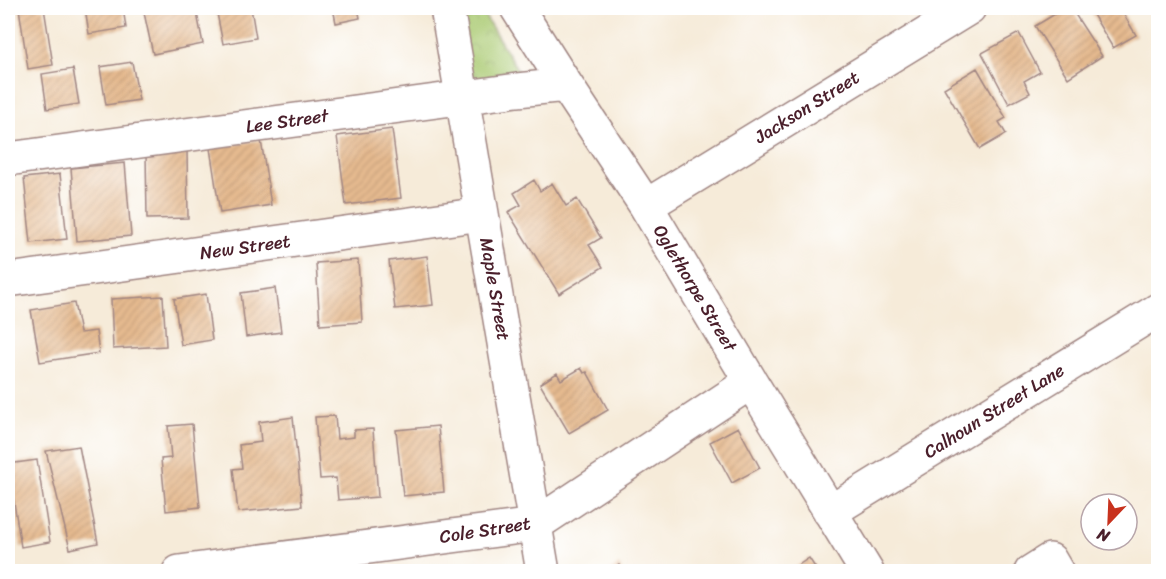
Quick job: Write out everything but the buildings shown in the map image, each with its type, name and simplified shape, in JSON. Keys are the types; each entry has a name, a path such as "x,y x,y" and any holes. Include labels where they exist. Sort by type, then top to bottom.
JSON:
{"street":[{"name":"Maple Street","path":"447,8 543,572"},
{"name":"Oglethorpe Street","path":"518,8 646,206 867,572"},
{"name":"Jackson Street","path":"646,206 969,8"},
{"name":"Lee Street","path":"8,159 566,85"},
{"name":"New Street","path":"8,280 482,214"},
{"name":"Calhoun Street Lane","path":"830,512 1158,310"},
{"name":"Cole Street","path":"179,572 535,525 751,382"},
{"path":"1031,572 1050,560 1057,572"}],"green space":[{"path":"454,8 480,8 526,84 467,91"}]}
